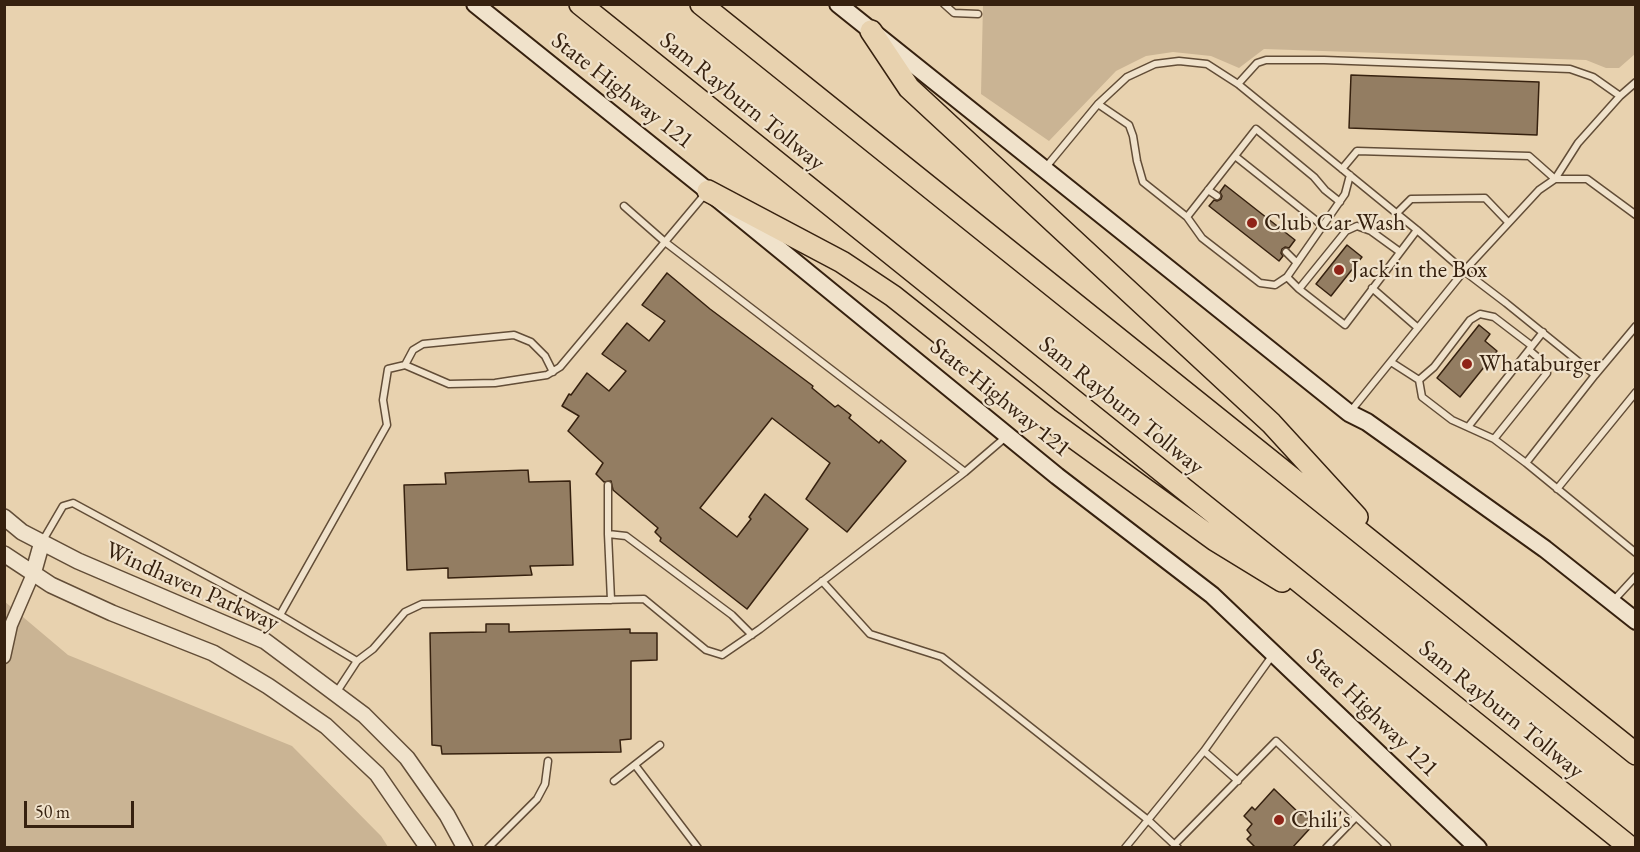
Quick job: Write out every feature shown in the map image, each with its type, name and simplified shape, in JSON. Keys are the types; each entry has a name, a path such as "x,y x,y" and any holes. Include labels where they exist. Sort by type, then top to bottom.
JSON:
{"highway":[{"name":"Sam Rayburn Tollway","path":"580,4 1631,848"},
{"name":"Sam Rayburn Tollway","path":"701,4 1635,754"},
{"path":"872,31 909,88 1270,423 1402,566"},
{"path":"708,190 842,262 885,291 1048,419 1215,540 1366,634"}],"main road":[{"name":"State Highway 121","path":"475,4 708,190 1008,435 1212,596 1478,848"},
{"path":"838,4 1349,413 1367,422 1535,543 1635,621"}],"street":[{"name":"Windhaven Parkway","path":"4,517 22,532 78,561 265,641 364,715 406,758 447,815 465,848"},
{"path":"4,657 11,625 33,574 42,542"},
{"path":"4,554 33,574 112,613 213,653 268,686 326,726 377,774 428,848"}],"lane":[{"path":"944,4 954,13 978,14"},
{"path":"1238,84 1257,63 1266,60 1324,60 1570,69 1593,77 1620,96"},
{"path":"1044,170 1098,104 1127,77 1155,64 1179,61 1207,64 1238,84 1397,213 1464,272 1595,375"},
{"path":"1349,413 1464,272 1508,222 1554,178 1578,143 1635,82"},
{"path":"1098,104 1129,125 1143,182 1187,216 1202,238 1260,284 1275,285 1287,277 1345,194 1350,176"},
{"path":"1187,216 1256,129 1314,177 1340,202"},
{"path":"1342,169 1357,151 1529,156 1554,178 1587,179 1635,215"},
{"path":"1234,156 1323,226"},
{"path":"280,615 387,425 382,400 388,369 405,365 449,384 495,383 547,375 553,372 560,367 708,190"},
{"path":"1208,190 1216,196"},
{"path":"1397,213 1411,199 1485,198 1508,222"},
{"path":"624,206 665,242 965,472"},
{"path":"1299,290 1346,231 1357,226 1371,231 1400,252"},
{"path":"1287,277 1299,290 1345,325 1417,230"},
{"path":"1286,252 1296,262"},
{"path":"1372,288 1418,328"},
{"path":"1419,380 1434,367 1470,320 1480,314 1494,317 1530,348 1543,362 1547,373 1494,439"},
{"path":"1526,464 1635,326"},
{"path":"1468,427 1543,332"},
{"path":"405,365 412,350 423,344 514,335 531,342 545,356 553,372"},
{"path":"1391,362 1419,380 1422,397 1452,420 1494,439 1635,553"},
{"path":"1557,489 1635,392"},
{"path":"336,693 357,661 373,649 405,612 422,604 644,599 706,650 722,655 965,472 1008,435"},
{"path":"608,485 611,600"},
{"path":"42,542 63,506 73,503 280,615 357,661"},
{"path":"608,534 626,536 732,615 752,634"},
{"path":"1612,602 1635,576"},
{"path":"822,581 870,634 942,657 1148,819 1177,846 1276,741 1387,847"},
{"path":"1125,848 1204,751 1274,653"},
{"path":"614,781 660,745"},
{"path":"1204,751 1238,781"},
{"path":"489,848 537,799 545,784 548,761"},
{"path":"634,765 698,848"},
{"path":"1326,848 1356,817"}],"shaded area":[{"path":"983,5 1635,5 1635,54 1619,68 1606,68 1586,60 1264,49 1239,68 1211,56 1173,52 1146,56 1116,71 1049,141 981,94"},
{"path":"4,601 68,655 292,746 381,836 388,847 5,847"}],"building":[{"path":"1351,75 1539,82 1537,135 1349,128"},
{"name":"Club Car Wash","path":"1225,185 1295,240 1289,248 1282,249 1283,256 1279,261 1209,206 1214,200 1221,199 1220,192"},
{"name":"Jack in the Box","path":"1347,245 1362,257 1331,296 1316,284"},
{"path":"667,273 710,309 813,386 812,388 835,407 838,405 851,415 849,418 879,443 881,440 906,461 847,532 806,499 830,463 772,418 700,508 737,537 751,519 749,517 765,494 808,529 747,609 660,541 661,538 655,532 658,528 613,490 611,481 604,482 596,474 603,463 568,431 579,416 562,406 587,373 609,391 626,371 602,354 627,323 649,341 665,321 642,305"},
{"name":"Whataburger","path":"1479,325 1490,334 1485,341 1497,351 1460,397 1437,378"},
{"path":"528,470 529,482 570,481 573,565 530,566 532,575 448,578 448,568 407,570 404,485 446,484 445,473"},
{"path":"486,624 509,624 509,632 630,629 630,633 657,633 657,660 631,661 631,739 620,740 621,752 442,754 441,746 432,745 430,633 486,632"},
{"name":"Chili's","path":"1274,789 1314,824 1292,848 1256,848 1247,839 1251,835 1247,830 1252,824 1244,816 1252,807 1255,810"}],"place":[{"name":"Club Car Wash","path":"1252,223"},
{"name":"Jack in the Box","path":"1339,270"},
{"name":"Whataburger","path":"1467,364"},
{"name":"Chili's","path":"1279,820"}]}
